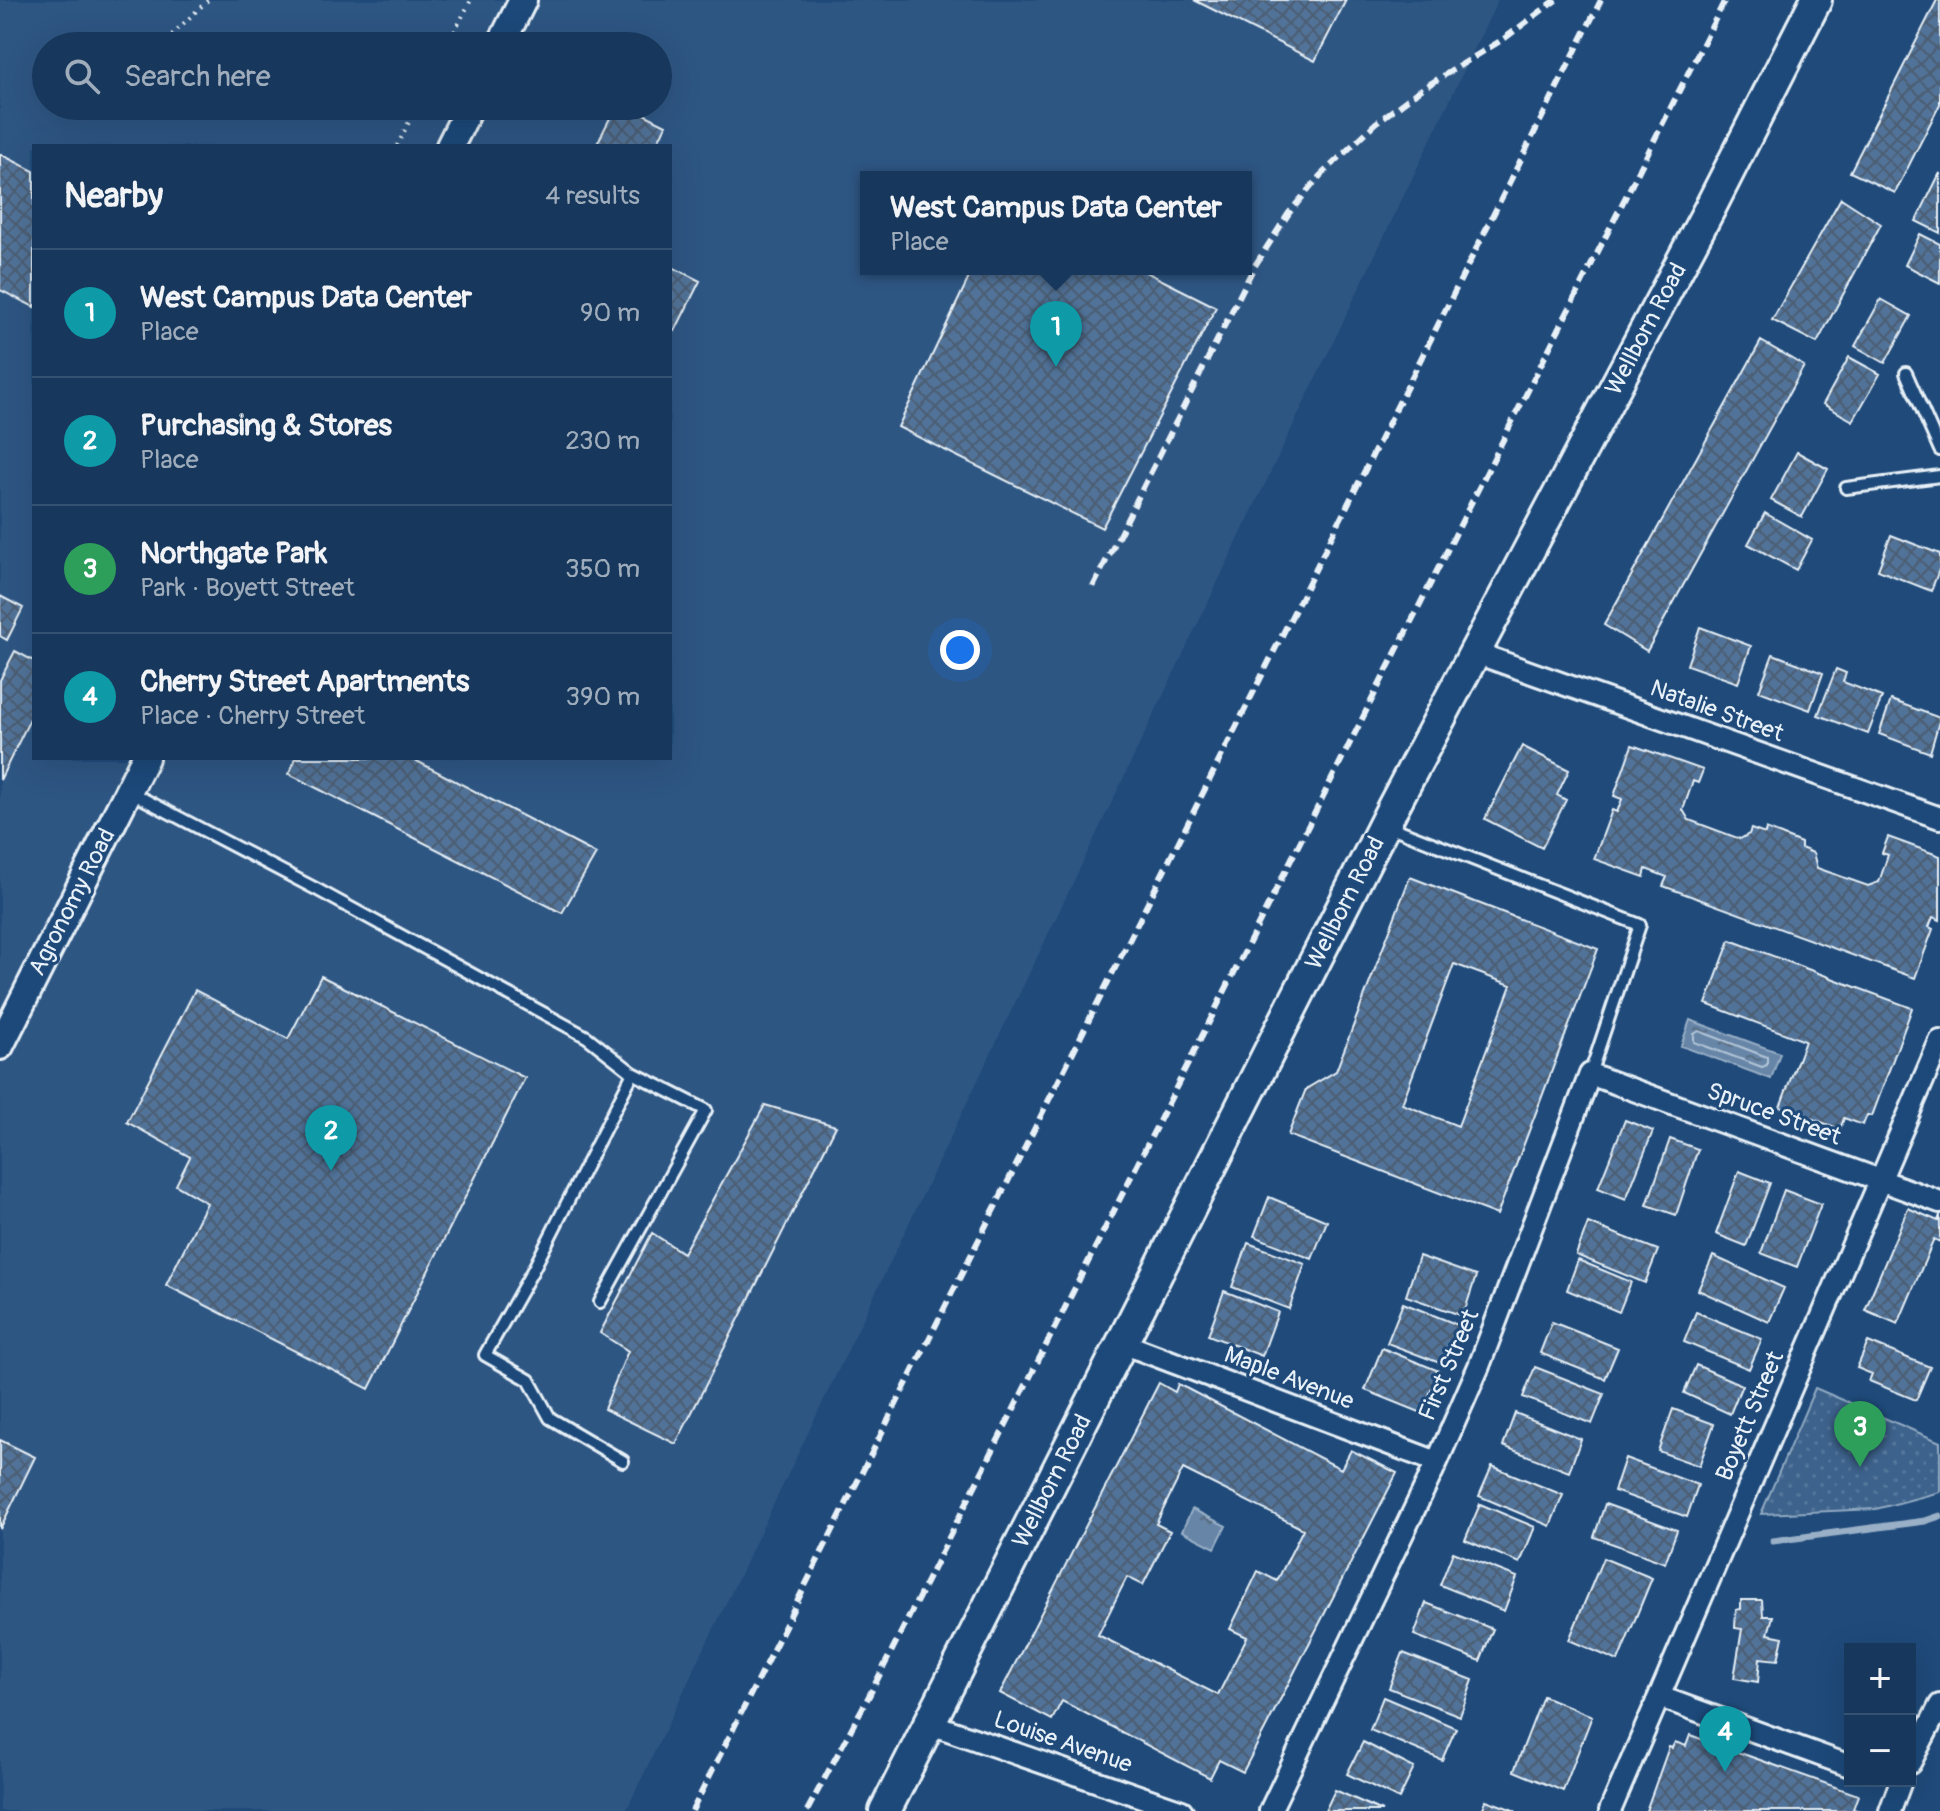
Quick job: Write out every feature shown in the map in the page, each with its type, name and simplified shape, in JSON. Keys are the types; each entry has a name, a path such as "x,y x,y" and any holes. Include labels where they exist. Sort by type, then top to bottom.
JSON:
{"main road":[{"name":"Wellborn Road","path":"885,1811 1385,825 1816,0"}],"street":[{"path":"507,32 523,0"},
{"path":"451,144 463,120"},
{"name":"Natalie Street","path":"1476,653 1940,818"},
{"name":"Agronomy Road","path":"0,1046 144,760"},
{"name":"Boyett Street","path":"1610,1811 1940,1041"},
{"name":"Spruce Street","path":"1590,1074 1940,1202"},
{"name":"First Street","path":"1270,1811 1437,1462 1479,1366 1590,1074"},
{"name":"Maple Avenue","path":"1122,1343 1437,1462"},
{"path":"1660,1697 1844,1764"},
{"path":"1916,1751 1940,1705"},
{"name":"Louise Avenue","path":"928,1723 1182,1811"},
{"path":"1890,1811 1897,1787"}],"lane":[{"path":"1906,373 1940,450"},
{"path":"1846,488 1940,476"},
{"path":"128,791 316,889 587,1037 633,1073 706,1110 600,1302"},
{"name":"First Street","path":"1385,825 1640,925 1590,1074"},
{"path":"623,1461 550,1418 529,1380 485,1355 533,1270 633,1073"}],"path":[{"path":"175,32 208,0"},
{"path":"454,32 471,0"},
{"path":"398,144 410,120"}],"shaded area":[{"path":"0,0 1498,0 626,1811 0,1811"},
{"path":"1815,1388 1940,1442 1940,1492 1876,1509 1761,1514"}],"water":[{"path":"1690,1020 1780,1053 1771,1079 1681,1046"},
{"path":"1192,1509 1226,1526 1215,1548 1182,1531"}],"building":[{"path":"1194,0 1346,0 1315,61"},
{"path":"1937,0 1940,0 1940,104 1895,193 1850,172"},
{"path":"609,120 656,120 666,125 657,144 597,144"},
{"path":"0,154 32,170 32,306 0,290"},
{"path":"1940,173 1940,233 1916,221"},
{"path":"1841,198 1881,224 1817,343 1772,320"},
{"path":"1920,234 1940,244 1940,283 1905,265"},
{"path":"672,267 700,281 675,331 672,329"},
{"path":"970,275 1152,275 1216,307 1102,528 898,427"},
{"path":"1881,299 1911,316 1885,363 1855,346"},
{"path":"1761,341 1804,366 1647,651 1604,625"},
{"path":"1849,357 1880,374 1853,421 1823,404"},
{"path":"1797,452 1828,469 1802,517 1771,500"},
{"path":"1765,513 1812,540 1796,570 1748,544"},
{"path":"1891,535 1940,554 1940,567 1931,591 1878,570"},
{"path":"0,596 23,608 7,640 0,636"},
{"path":"1700,627 1751,646 1738,683 1687,665"},
{"path":"15,651 32,660 32,715 0,780 0,680"},
{"path":"1773,654 1823,673 1810,710 1759,691"},
{"path":"1836,669 1846,673 1843,682 1882,697 1868,734 1818,715"},
{"path":"1891,700 1940,718 1930,753 1879,734"},
{"path":"1632,745 1703,770 1698,783 1693,781 1683,810 1689,820 1740,839 1751,829 1765,834 1766,829 1801,843 1801,848 1813,853 1817,868 1868,886 1879,882 1888,855 1882,853 1888,837 1940,856 1940,920 1933,917 1929,927 1933,929 1915,978 1663,886 1667,877 1646,869 1644,877 1594,859 1612,810 1617,812 1622,799 1614,796"},
{"path":"1522,746 1569,770 1557,795 1566,800 1542,848 1485,819"},
{"path":"295,760 415,760 596,854 562,913 289,774"},
{"path":"1410,877 1598,949 1497,1215 1288,1135 1306,1089 1336,1071","holes":["1454,964 1511,985 1458,1126 1402,1104"]},
{"path":"1730,940 1912,1008 1872,1116 1867,1115 1863,1125 1844,1118 1840,1129 1780,1107 1805,1041 1706,1004"},
{"path":"321,976 525,1078 369,1389 166,1285 207,1203 176,1185 190,1157 127,1122 195,990 288,1039"},
{"path":"765,1105 836,1126 676,1444 604,1409 628,1351 600,1333 652,1233 683,1253"},
{"path":"1625,1120 1653,1131 1626,1199 1598,1188"},
{"path":"1670,1139 1698,1149 1676,1215 1647,1205"},
{"path":"1739,1171 1770,1183 1746,1246 1716,1234"},
{"path":"1784,1190 1821,1204 1797,1267 1761,1253"},
{"path":"1269,1197 1327,1221 1312,1259 1254,1236"},
{"path":"1908,1208 1938,1221 1940,1215 1940,1242 1934,1239 1898,1324 1865,1310"},
{"path":"1588,1223 1658,1250 1645,1283 1576,1255"},
{"path":"1248,1243 1305,1264 1289,1309 1232,1287"},
{"path":"1419,1256 1476,1276 1463,1316 1406,1296"},
{"path":"1713,1256 1784,1288 1769,1322 1698,1290"},
{"path":"1578,1260 1631,1282 1619,1312 1567,1290"},
{"path":"1224,1291 1278,1312 1262,1356 1208,1335"},
{"path":"1403,1303 1461,1326 1445,1365 1387,1343"},
{"path":"1696,1312 1762,1339 1749,1369 1684,1342"},
{"path":"1552,1322 1618,1348 1605,1379 1540,1353"},
{"path":"1868,1342 1930,1367 1916,1400 1869,1381 1872,1374 1857,1368"},
{"path":"1382,1348 1439,1371 1422,1413 1365,1390"},
{"path":"1696,1365 1742,1385 1730,1414 1684,1393"},
{"path":"1535,1367 1604,1394 1592,1424 1523,1397"},
{"path":"1159,1383 1175,1392 1178,1384 1341,1469 1351,1450 1397,1473 1243,1772 1219,1760 1210,1778 1062,1701 1052,1720 1000,1693","holes":["1183,1469 1303,1529 1277,1581 1258,1571 1230,1629 1247,1637 1218,1695 1098,1635 1127,1577 1143,1585 1170,1531 1156,1524"]},
{"path":"1673,1409 1714,1424 1699,1466 1658,1451"},
{"path":"1515,1413 1581,1439 1569,1472 1503,1446"},
{"path":"0,1440 35,1457 0,1529"},
{"path":"1625,1458 1698,1485 1687,1517 1614,1491"},
{"path":"1492,1466 1563,1495 1550,1526 1479,1496"},
{"path":"1480,1504 1535,1527 1520,1563 1465,1540"},
{"path":"1605,1504 1677,1530 1665,1563 1594,1537"},
{"path":"1453,1552 1517,1577 1504,1611 1440,1585"},
{"path":"1603,1558 1652,1578 1618,1661 1569,1640"},
{"path":"1741,1600 1762,1600 1763,1616 1773,1616 1768,1634 1783,1637 1778,1660 1760,1658 1758,1682 1734,1678 1742,1629 1735,1628 1736,1610 1741,1609"},
{"path":"1426,1603 1493,1629 1480,1661 1414,1635"},
{"path":"1403,1653 1473,1680 1460,1716 1389,1688"},
{"path":"1543,1696 1592,1716 1563,1791 1514,1771"},
{"path":"1383,1697 1456,1728 1442,1760 1370,1730"},
{"path":"1690,1735 1858,1795 1853,1809 1860,1811 1646,1811 1669,1747 1672,1748 1675,1742 1686,1746"},
{"path":"1363,1742 1414,1768 1399,1799 1347,1774"},
{"path":"1335,1790 1382,1811 1325,1811"},
{"path":"1486,1800 1516,1811 1482,1811"}],"waterway":[{"path":"1773,1541 1925,1521 1940,1516"}],"railway":[{"path":"1252,271 1289,213 1320,176 1376,123 1417,92 1505,38 1556,0"},
{"path":"692,1811 1601,0"},
{"path":"807,1811 870,1694 1725,0"},
{"path":"1093,587 1250,275"}],"place":[{"name":"West Campus Data Center","path":"1056,367"},
{"name":"Purchasing & Stores","path":"331,1171"},
{"name":"Northgate Park","path":"1860,1467"},
{"name":"Cherry Street Apartments","path":"1725,1772"}]}
